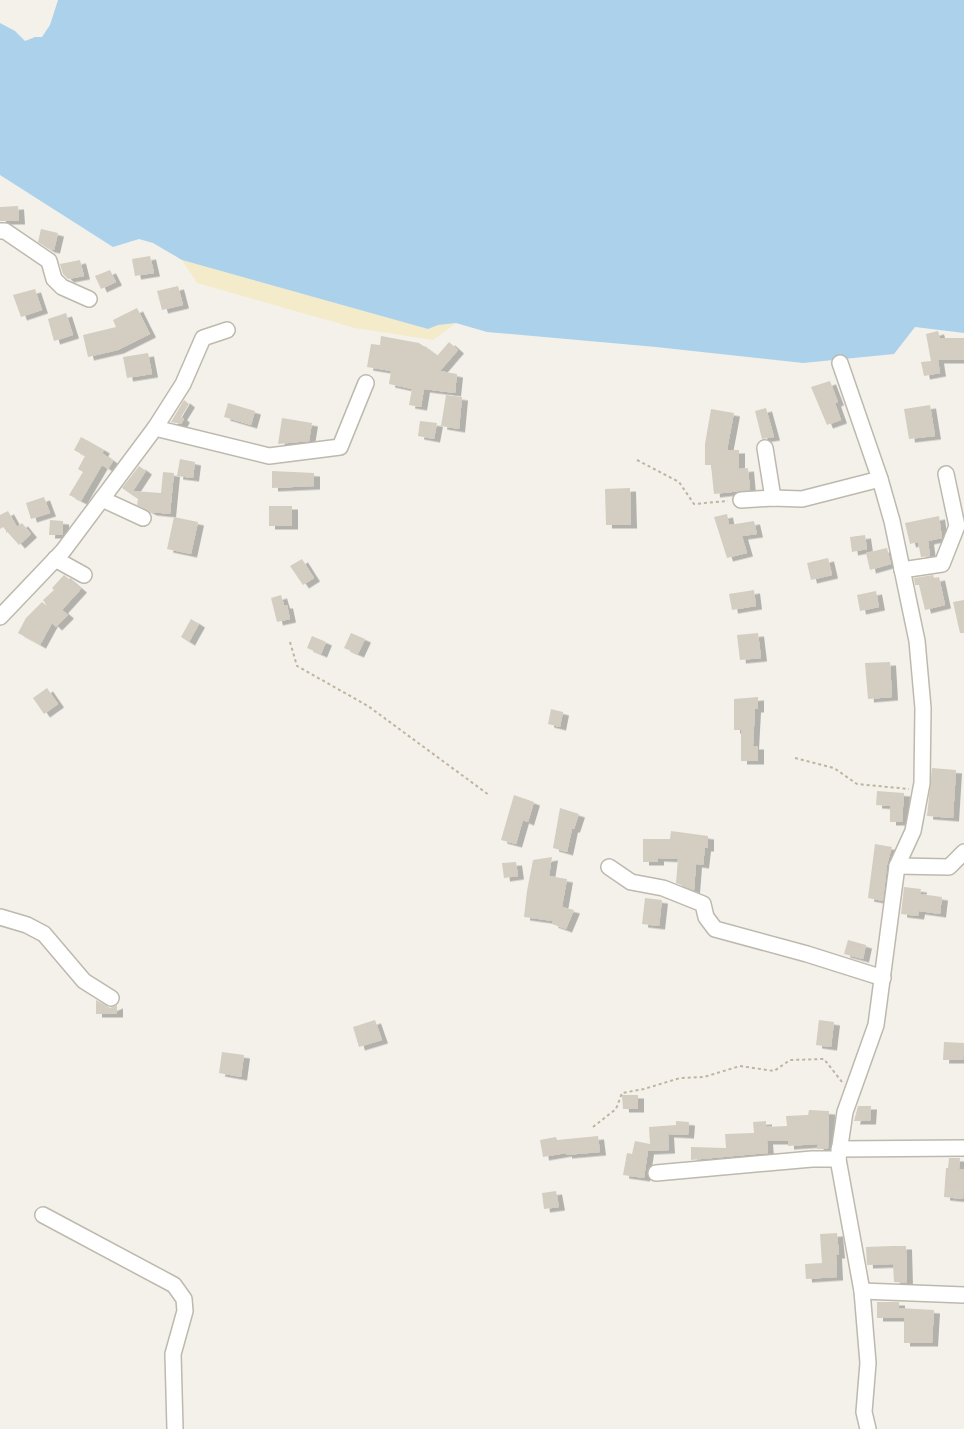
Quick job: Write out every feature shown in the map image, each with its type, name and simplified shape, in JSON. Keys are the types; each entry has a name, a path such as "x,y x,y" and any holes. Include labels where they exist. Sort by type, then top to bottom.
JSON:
{"street":[{"path":"0,231 5,231 49,261 54,279 62,287 89,299"},
{"path":"0,617 56,559 155,428 183,384 203,338 227,330"},
{"path":"840,363 892,521 917,641 922,697 921,790 913,831 897,866 876,1025 845,1112 839,1154 862,1291 868,1363 864,1412 868,1429"},
{"path":"155,428 269,456 340,447 366,383"},
{"path":"765,448 773,498"},
{"path":"902,570 942,564 957,526 946,474"},
{"path":"741,500 802,499 880,479"},
{"path":"102,499 143,518"},
{"path":"56,559 84,574"},
{"path":"897,866 949,867 964,852"},
{"path":"609,867 631,882 663,888 703,904 706,917 715,929 883,978"},
{"path":"0,917 44,934 84,981 111,998"},
{"path":"656,1173 812,1159 839,1154 964,1148"},
{"path":"43,1215 174,1285 184,1299 185,1311 173,1354 175,1429"},
{"path":"862,1291 964,1295"}],"path":[{"path":"637,460 679,482 694,504 741,500"},
{"path":"290,642 297,666 368,706 489,795"},
{"path":"795,758 834,768 857,784 921,790"},
{"path":"593,1127 616,1108 622,1093 680,1078 704,1077 740,1066 774,1071 790,1060 824,1059 851,1094"}],"sand":[{"path":"182,260 428,329 438,325 456,323 433,340 355,328 197,283"}],"water":[{"path":"58,0 964,0 964,333 915,327 894,354 803,363 487,332 456,323 438,325 428,329 182,260 153,243 139,239 113,247 0,175 0,23 15,31 25,41 42,37 50,25"}],"building":[{"path":"18,206 19,221 0,221 0,207"},
{"path":"41,229 58,233 54,250 38,242"},
{"path":"150,256 154,273 135,276 132,259"},
{"path":"80,260 84,276 68,279 63,274 60,264"},
{"path":"110,270 116,282 101,289 95,276"},
{"path":"178,286 183,305 162,310 157,291"},
{"path":"35,289 42,310 21,317 13,295"},
{"path":"137,308 150,334 118,350 88,357 83,335 116,327 113,320"},
{"path":"66,313 73,335 54,341 48,319"},
{"path":"938,331 940,338 964,338 964,360 938,360 940,373 924,376 921,362 931,361 926,334"},
{"path":"381,336 419,343 437,356 449,342 458,350 440,371 457,374 455,393 424,389 421,407 409,405 412,389 389,384 391,371 367,367 371,344 380,345"},
{"path":"148,353 152,374 127,378 123,357"},
{"path":"830,381 838,402 835,403 841,420 827,425 811,387"},
{"path":"446,395 462,397 459,429 441,426"},
{"path":"184,400 189,404 181,417 184,419 181,424 171,422"},
{"path":"228,403 255,411 251,425 224,417"},
{"path":"930,405 935,436 909,439 904,409"},
{"path":"766,408 774,437 762,439 755,411"},
{"path":"711,409 734,413 727,450 739,450 739,469 748,468 750,490 714,494 711,465 705,465 705,444"},
{"path":"282,418 312,423 309,441 278,444"},
{"path":"420,421 437,423 434,439 418,436"},
{"path":"81,437 104,450 102,453 113,461 108,469 102,465 81,501 69,495 83,472 78,469 85,456 74,450"},
{"path":"180,459 195,462 193,478 177,476"},
{"path":"139,466 146,471 133,491 161,493 163,472 174,473 170,514 151,512 137,505 138,499 122,488"},
{"path":"272,471 314,473 314,486 272,488"},
{"path":"630,488 631,525 606,525 605,489"},
{"path":"44,497 50,513 31,519 26,503"},
{"path":"269,506 292,506 292,526 269,526"},
{"path":"8,511 17,527 22,523 31,534 19,545 3,527 0,529 0,515"},
{"path":"727,514 729,525 754,521 757,534 742,536 747,553 727,558 714,517"},
{"path":"939,516 942,538 928,541 930,556 921,557 918,542 910,544 905,523"},
{"path":"174,517 198,522 191,554 167,549"},
{"path":"50,520 63,521 63,535 49,535"},
{"path":"865,535 867,549 852,552 850,537"},
{"path":"887,548 891,564 870,570 866,553"},
{"path":"828,558 832,575 811,580 807,563"},
{"path":"302,559 314,578 303,585 290,566"},
{"path":"64,575 81,589 62,610 68,615 56,627 52,623 40,645 18,633 26,618 42,602 47,606 43,600 54,590 52,588"},
{"path":"933,575 934,578 939,577 945,605 925,610 919,585 915,585 914,578"},
{"path":"754,590 756,606 732,610 729,594"},
{"path":"876,591 879,607 860,611 857,595"},
{"path":"281,595 284,605 287,605 290,619 277,622 271,598"},
{"path":"964,600 964,633 960,633 953,602"},
{"path":"191,619 199,624 189,642 181,637"},
{"path":"351,633 365,639 358,654 344,648"},
{"path":"758,633 761,658 740,660 737,635"},
{"path":"312,636 326,642 321,654 307,648"},
{"path":"890,662 892,697 868,699 865,663"},
{"path":"47,688 58,704 44,714 33,698"},
{"path":"758,697 753,746 758,746 758,761 741,761 741,730 734,730 734,699"},
{"path":"551,709 563,712 560,727 548,724"},
{"path":"932,768 956,770 953,818 927,816"},
{"path":"877,791 904,793 902,822 890,822 890,806 876,805"},
{"path":"514,795 534,802 528,822 523,820 516,844 501,840"},
{"path":"560,808 579,814 574,829 572,829 567,852 553,848"},
{"path":"671,831 708,836 708,848 705,848 703,865 696,864 694,890 676,883 678,859 658,858 658,862 643,862 643,839 670,839"},
{"path":"875,844 892,847 887,865 883,901 868,898"},
{"path":"552,857 549,876 567,879 562,907 574,910 566,929 552,924 553,921 524,917 533,860"},
{"path":"516,862 518,876 504,878 502,863"},
{"path":"904,887 921,889 920,894 942,897 940,914 919,911 918,916 901,914"},
{"path":"645,898 662,900 659,926 642,924"},
{"path":"848,940 866,945 863,959 844,954"},
{"path":"96,1000 110,1008 117,1005 117,1014 96,1014"},
{"path":"375,1020 382,1040 359,1047 353,1027"},
{"path":"819,1020 834,1022 831,1047 816,1045"},
{"path":"944,1042 964,1043 963,1060 943,1060"},
{"path":"222,1052 244,1055 241,1077 219,1073"},
{"path":"622,1095 638,1095 638,1109 623,1109"},
{"path":"858,1106 871,1106 870,1121 854,1121"},
{"path":"809,1110 829,1111 828,1149 817,1149 818,1144 788,1146 788,1141 767,1141 768,1153 691,1160 691,1147 726,1148 725,1134 754,1133 753,1122 766,1121 766,1127 787,1126 786,1116 808,1115"},
{"path":"676,1121 689,1122 688,1135 668,1134 669,1150 648,1151 644,1178 623,1175 627,1153 632,1154 635,1141 650,1144 649,1127 676,1125"},
{"path":"598,1136 600,1152 566,1155 566,1153 543,1157 540,1140 556,1137 557,1140"},
{"path":"949,1158 960,1158 959,1169 964,1170 963,1199 944,1197"},
{"path":"556,1191 559,1207 544,1209 542,1193"},
{"path":"837,1233 839,1255 836,1255 837,1277 806,1279 805,1264 822,1263 820,1234"},
{"path":"906,1246 907,1283 894,1282 893,1264 867,1265 866,1247"},
{"path":"877,1302 899,1302 899,1308 934,1310 932,1343 904,1343 904,1318 877,1318"}]}
